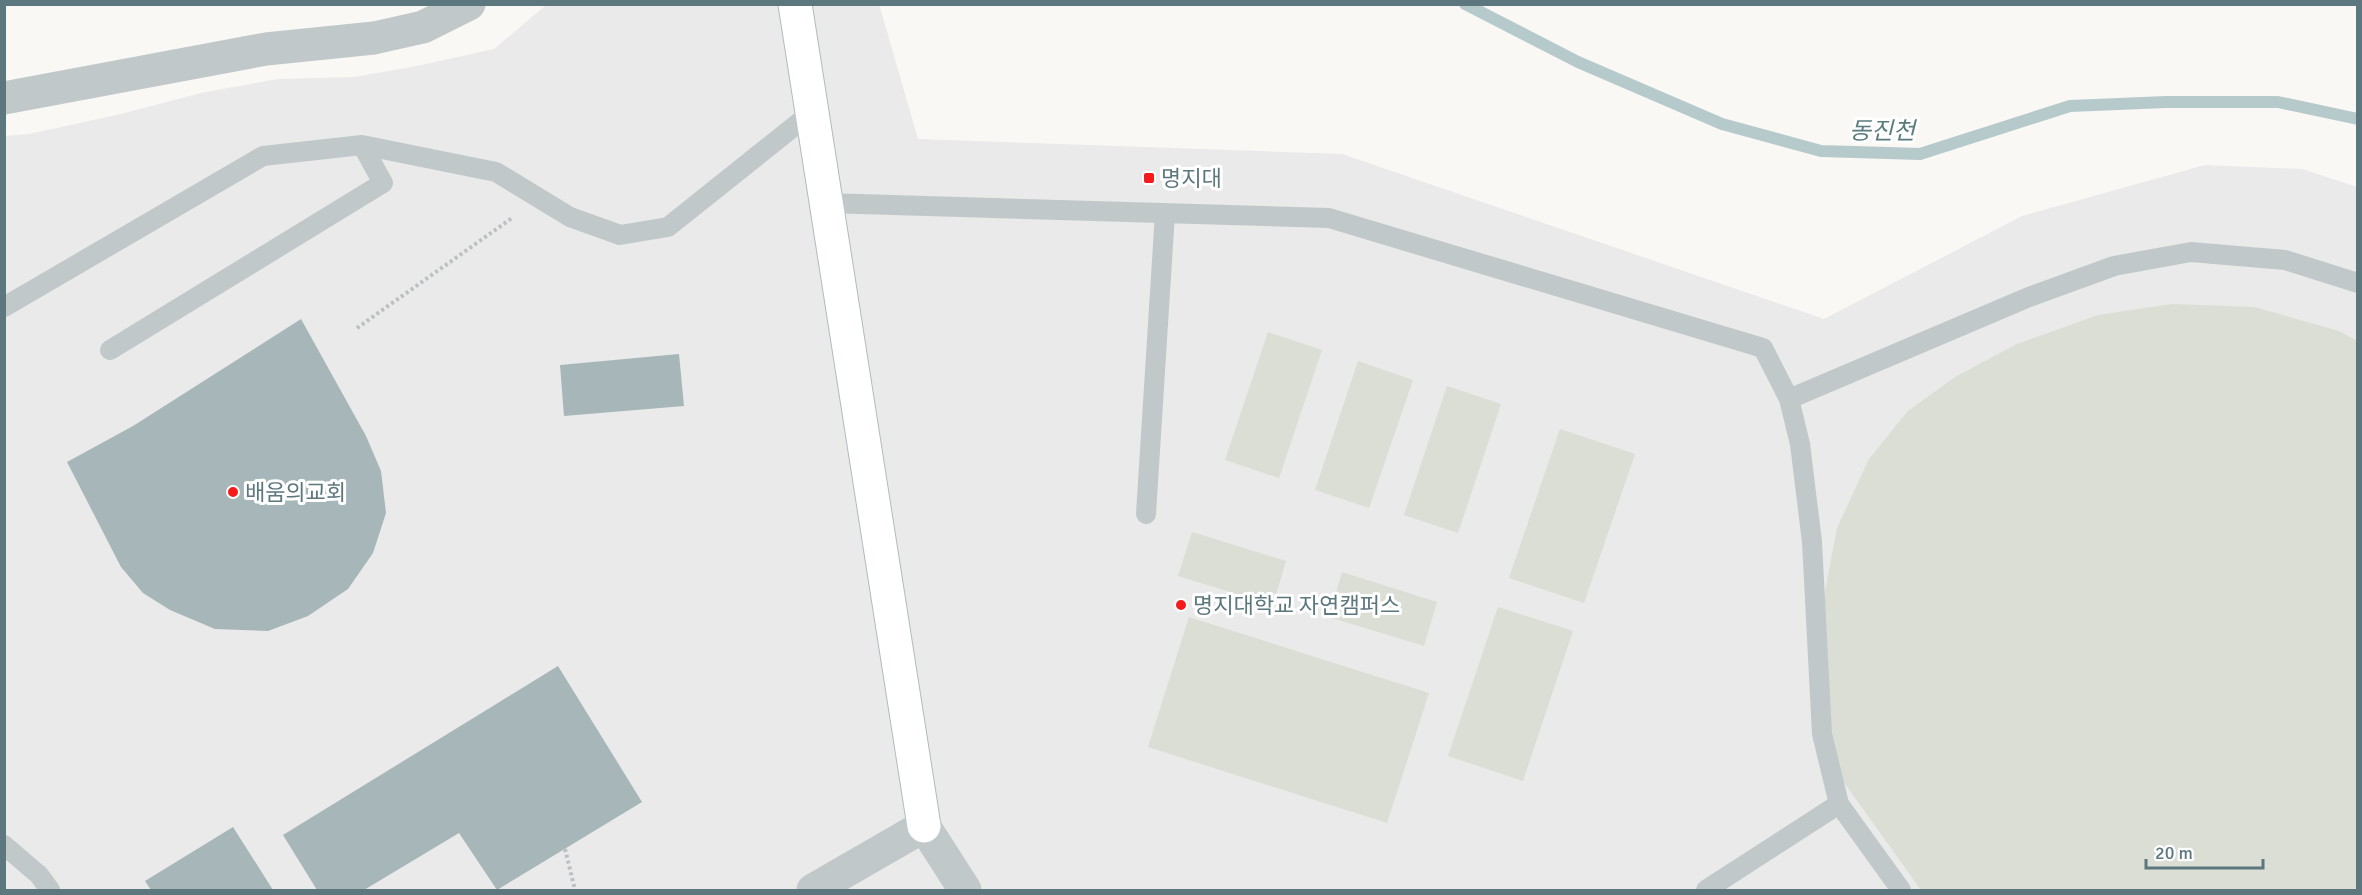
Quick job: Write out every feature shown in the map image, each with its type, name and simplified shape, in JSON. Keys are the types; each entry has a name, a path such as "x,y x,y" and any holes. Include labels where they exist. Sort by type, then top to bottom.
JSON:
{"main road":[{"path":"795,4 924,826"}],"street":[{"path":"4,98 266,49 374,38 423,27 469,4"},
{"path":"813,891 924,826 965,891"}],"lane":[{"path":"4,307 263,156 362,145 496,172 570,217 620,235 668,227 812,111"},
{"path":"110,350 383,183 362,145"},
{"path":"826,203 1329,218 1762,348 1789,399 1800,444 1812,542 1822,734 1839,804 1901,891"},
{"path":"1146,513 1165,213"},
{"path":"1789,399 2029,297 2114,266 2191,252 2285,260 2358,283"},
{"path":"1706,891 1839,804"},
{"path":"4,845 39,875 50,891"}],"path":[{"path":"357,328 539,198"},
{"path":"565,849 575,890"}],"shaded area":[{"name":"명지대학교 자연캠퍼스","path":"879,4 918,139 1342,154 1824,319 2022,216 2205,165 2302,169 2357,187 2357,890 5,890 5,136 29,134 121,114 201,93 278,79 354,77 494,49 546,5"},
{"path":"2172,304 2254,307 2339,331 2357,341 2357,890 1921,890 1838,774 1824,692 1823,602 1837,528 1869,459 1908,411 1955,377 2017,344 2098,315"},
{"path":"1268,332 1322,350 1279,478 1225,460"},
{"path":"1358,361 1413,380 1369,508 1315,490"},
{"path":"1447,386 1501,404 1458,533 1404,515"},
{"path":"1560,429 1635,454 1584,603 1509,578"},
{"path":"1192,532 1286,561 1273,605 1178,576"},
{"path":"1342,572 1437,602 1424,646 1329,617"},
{"path":"1498,607 1573,631 1523,781 1448,756"},
{"path":"1189,617 1429,693 1387,823 1148,747"}],"building":[{"name":"배움의교회","path":"301,319 366,436 381,471 386,513 373,553 348,589 308,616 268,631 215,629 170,610 143,593 121,567 67,462 133,426"},
{"path":"679,354 684,406 564,416 560,365"},
{"path":"558,666 642,802 497,890 459,833 364,890 317,890 283,835"},
{"path":"233,827 273,890 151,890 145,881"}],"waterway":[{"name":"동진천","path":"1465,4 1578,62 1722,124 1821,151 1920,154 2070,106 2166,102 2278,102 2358,119"}],"place":[{"name":"명지대","path":"1149,178"},
{"name":"배움의교회","path":"233,492"},
{"name":"명지대학교 자연캠퍼스","path":"1181,605"}]}
